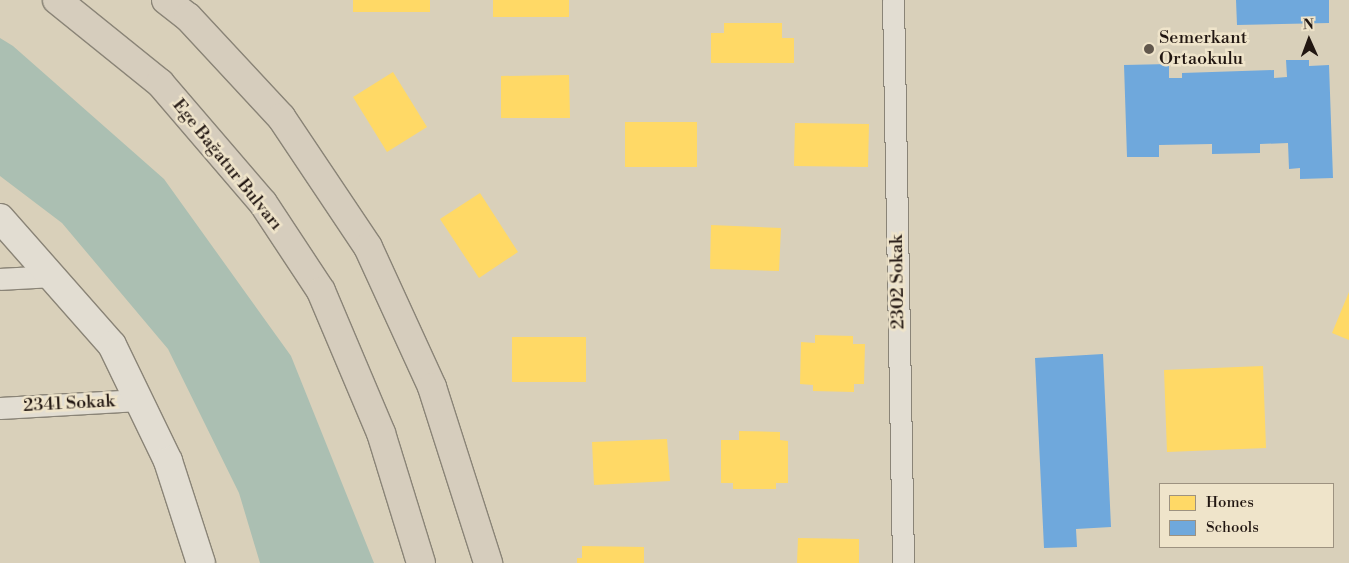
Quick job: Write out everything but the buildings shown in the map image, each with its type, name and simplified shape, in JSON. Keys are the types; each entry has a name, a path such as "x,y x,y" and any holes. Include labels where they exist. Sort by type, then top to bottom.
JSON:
{"main road":[{"name":"Ege Bağatur Bulvarı","path":"57,0 160,83 263,203 321,291 381,434 421,563"},
{"path":"166,0 188,17 281,117 368,247 432,387 488,563"}],"street":[{"name":"2302 Sokak","path":"893,0 903,563"},
{"path":"0,218 112,345 168,461 201,563"},
{"path":"0,279 52,276"},
{"name":"2341 Sokak","path":"0,408 138,400"}],"shaded area":[{"path":"0,38 13,46 164,179 291,356 374,563 260,563 239,493 168,349 62,223 0,176"}],"place":[{"name":"Semerkant Ortaokulu","path":"1149,49"}]}
